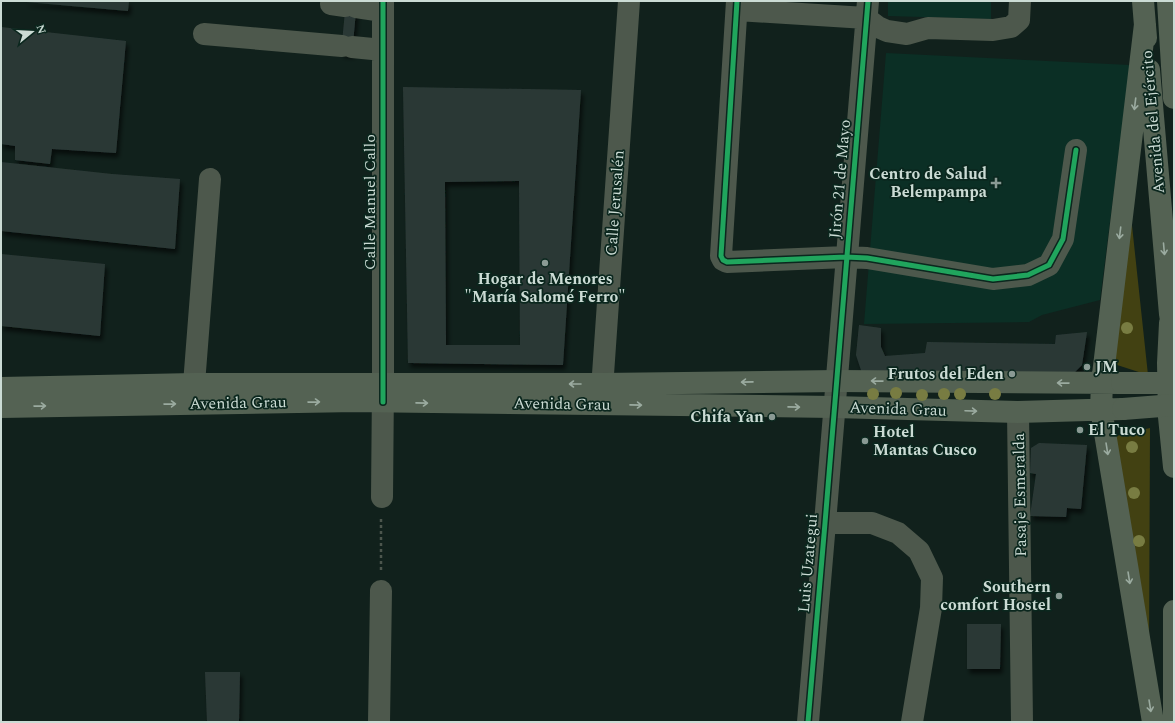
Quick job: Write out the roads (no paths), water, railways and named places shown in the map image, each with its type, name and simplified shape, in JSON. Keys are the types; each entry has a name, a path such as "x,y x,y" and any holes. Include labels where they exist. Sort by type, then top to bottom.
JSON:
{"main road":[{"name":"Avenida del Ejército","path":"1143,1 1170,314 1174,338"},
{"name":"Avenida del Ejército","path":"1168,1 1174,98"},
{"path":"1145,24 1112,383 1101,409 1153,722"},
{"name":"Avenida del Ejército","path":"1170,314 1168,363 1169,417 1174,468"},
{"name":"Avenida Grau","path":"601,394 837,380 1112,383 1174,382"},
{"name":"Avenida Grau","path":"1,388 194,384 383,393 601,394 834,407 1018,412 1174,405"},
{"name":"Avenida Grau","path":"1,407 348,401 383,393"},
{"path":"1174,611 1174,722"}],"street":[{"name":"Calle Jerusalén","path":"601,394 629,1"},
{"path":"1020,1 1019,20 1011,27 993,30 928,28 907,34 887,31 878,27 867,10 737,5 721,256 723,260 727,262 846,257 867,258 993,279 1028,275 1049,265 1063,239 1076,150"},
{"path":"344,6 383,6"},
{"name":"Calle Manuel Callo","path":"382,497 383,6"},
{"name":"Jirón 21 de Mayo","path":"834,407 867,10"},
{"path":"204,34 383,50"},
{"path":"194,384 210,179"},
{"name":"Luis Uzategui","path":"808,722 834,407"},
{"name":"Pasaje Esmeralda","path":"1018,412 1022,722"},
{"path":"825,522 872,523 898,533 918,551 932,578 931,608 912,722"},
{"path":"379,722 381,590"}],"place":[{"name":"Centro de Salud Belempampa","path":"996,183"},
{"name":"Hogar de Menores \"María Salomé Ferro\"","path":"545,263"},
{"name":"JM","path":"1087,367"},
{"name":"Frutos del Eden","path":"1012,374"},
{"name":"Chifa Yan","path":"772,417"},
{"name":"El Tuco","path":"1080,430"},
{"name":"Hotel Mantas Cusco","path":"865,441"},
{"name":"Southern comfort Hostel","path":"1059,596"}]}
